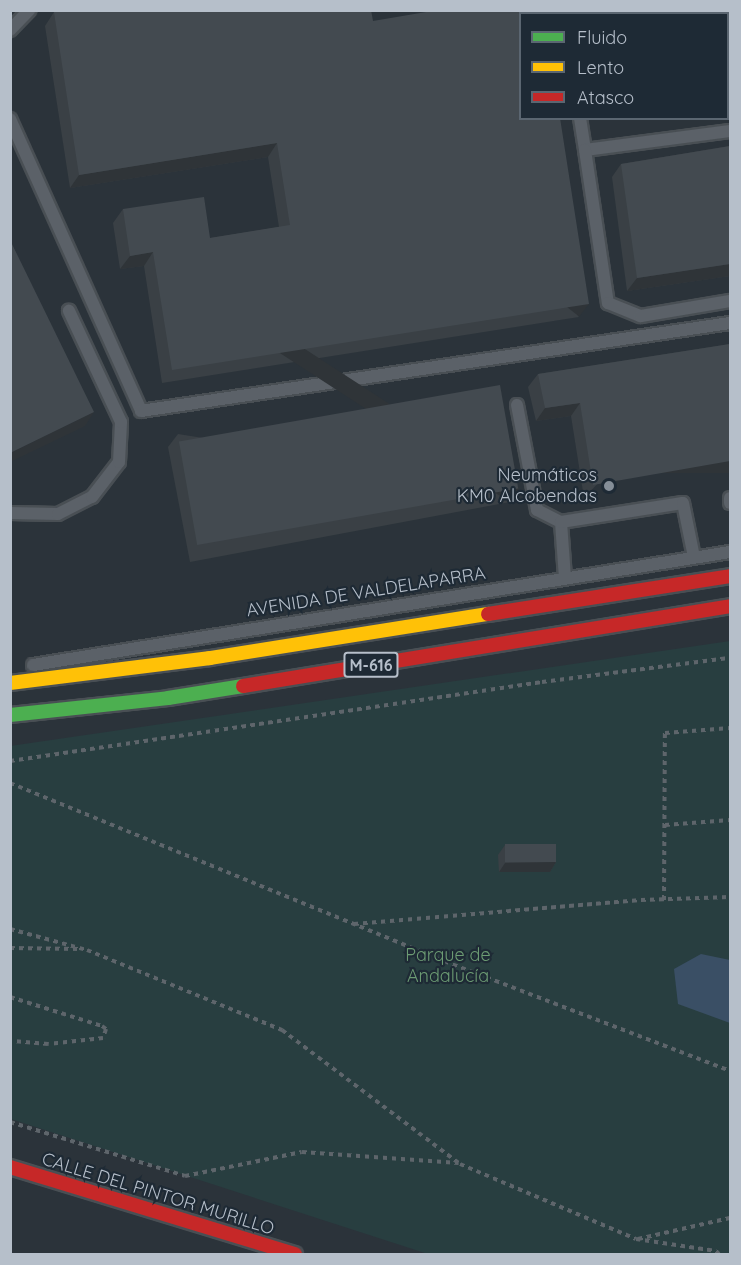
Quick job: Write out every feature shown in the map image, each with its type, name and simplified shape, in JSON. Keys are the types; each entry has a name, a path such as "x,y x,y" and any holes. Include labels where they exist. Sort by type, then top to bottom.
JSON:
{"main road":[{"name":"M-616","path":"10,682 210,658 730,576"},
{"name":"M-616","path":"10,715 168,698 730,606"},
{"name":"CALLE DEL PINTOR MURILLO","path":"10,1167 295,1254"}],"lane":[{"path":"10,30 29,10"},
{"path":"10,119 141,411 730,323"},
{"path":"580,120 608,303 641,316 730,301"},
{"path":"585,150 730,131"},
{"path":"10,513 57,514 92,497 118,462 121,422 69,311"},
{"path":"517,405 537,510 561,522 683,503 694,557"},
{"path":"730,498 730,503"},
{"path":"561,522 565,578"},
{"name":"AVENIDA DE VALDELAPARRA","path":"10,677 35,664 730,552"}],"path":[{"path":"10,761 530,684 730,658"},
{"path":"664,900 665,732 730,728"},
{"path":"10,783 352,924 730,1071"},
{"path":"665,825 730,820"},
{"path":"352,924 730,897"},
{"path":"10,929 87,950 282,1030 460,1164 636,1239 716,1251 719,1254"},
{"path":"10,948 87,950"},
{"path":"10,998 106,1029 103,1038 48,1044 10,1041"},
{"path":"10,1122 185,1176 302,1152 460,1164"},
{"path":"636,1239 730,1218"}],"green space":[{"name":"Parque de Andalucía","path":"730,641 730,1254 428,1254 11,1119 10,746"}],"water":[{"path":"701,954 730,960 730,1023 678,1004 674,969"}],"building":[{"path":"65,10 371,10 373,21 438,10 544,10 544,12 519,12 519,120 560,120 589,304 172,370 153,252 130,256 123,209 204,197 210,238 290,225 277,143 79,175 54,12"},
{"path":"589,10 638,10 638,12 589,12"},
{"path":"647,10 730,10 730,42 729,12 645,12"},
{"path":"730,146 730,264 637,278 621,164"},
{"path":"10,240 94,412 10,453"},
{"path":"730,344 730,461 593,485 580,403 545,408 538,374"},
{"path":"500,385 518,488 197,545 179,442"},
{"path":"505,844 556,844 556,862 505,862"}],"traffic: fast":[{"path":"10,715 168,698 243,686"}],"traffic: slow":[{"path":"10,683 210,658 488,614"}],"traffic: jam":[{"path":"488,614 730,576"},
{"path":"243,686 730,606"},
{"path":"10,1167 295,1254"}],"place":[{"name":"Neumáticos KM0 Alcobendas","path":"609,486"}]}
